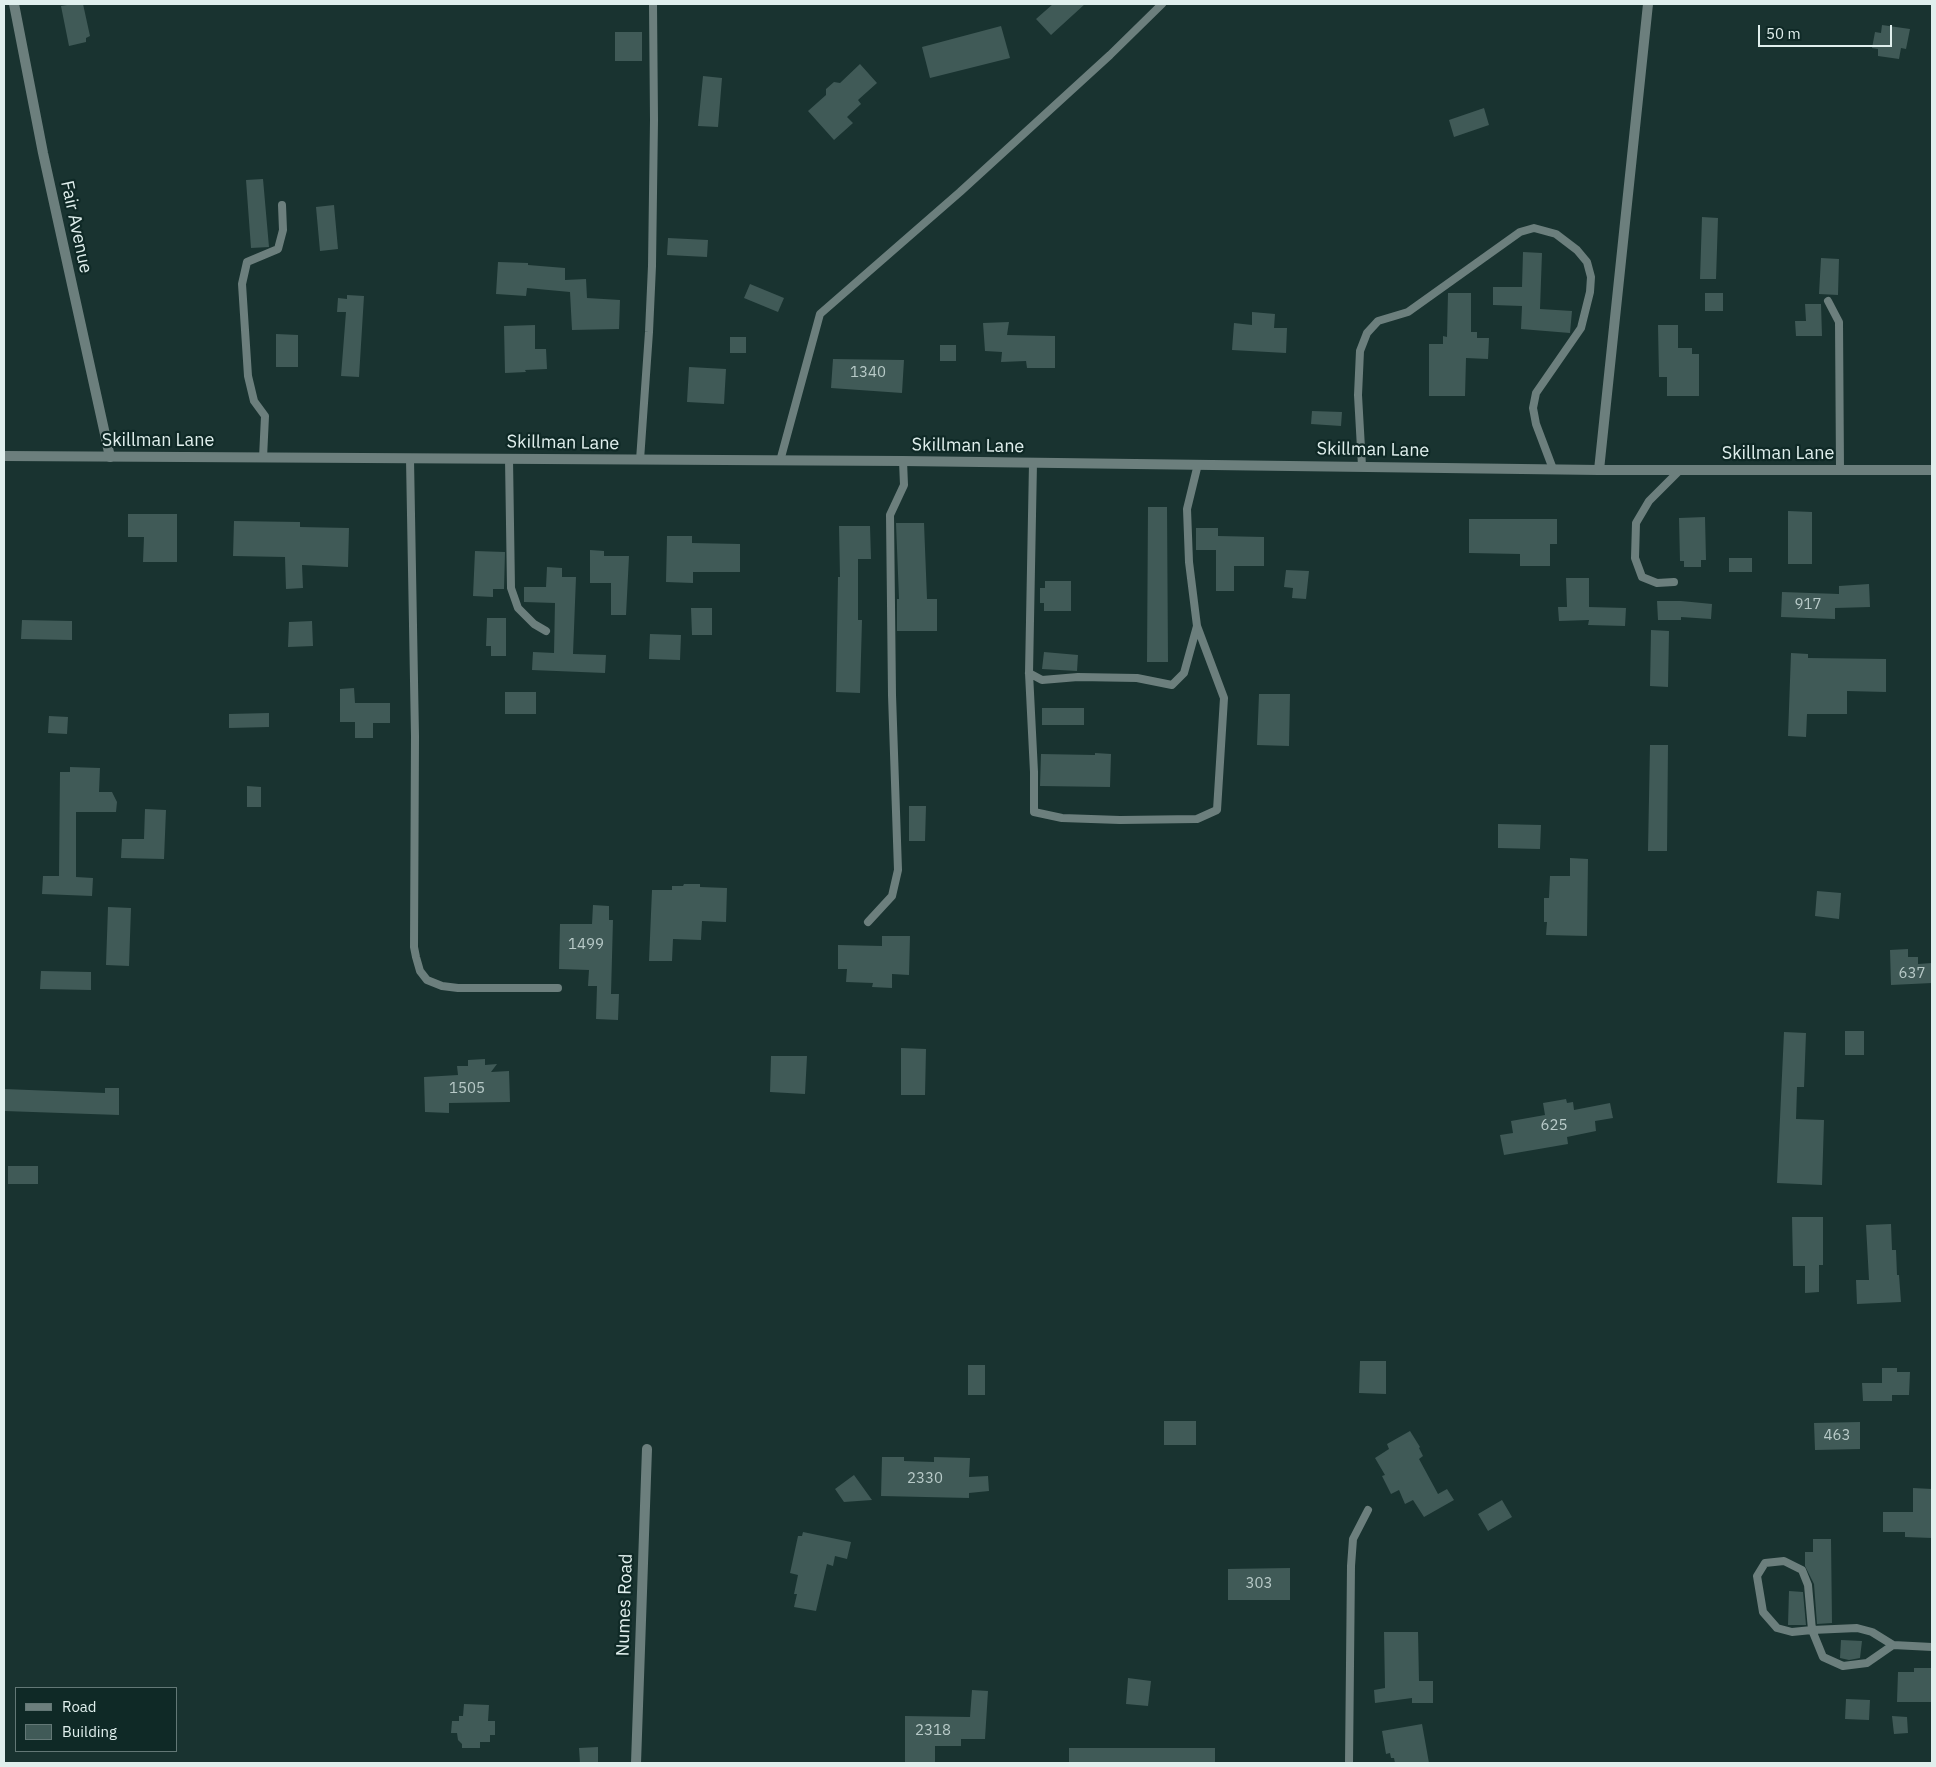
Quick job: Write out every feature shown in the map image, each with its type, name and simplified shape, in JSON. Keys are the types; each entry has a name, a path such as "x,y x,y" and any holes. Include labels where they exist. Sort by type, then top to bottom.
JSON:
{"street":[{"name":"Fair Avenue","path":"14,4 45,163 110,457"},
{"path":"1599,470 1648,4"},
{"name":"Skillman Lane","path":"4,456 903,461 1553,470 1932,470"},
{"name":"Numes Road","path":"636,1763 647,1449"}],"lane":[{"path":"640,460 652,266 653,4"},
{"path":"780,460 820,314 960,192 1110,55 1162,4"},
{"path":"263,458 265,416 254,402 248,376 242,284 247,262 278,249 283,230 282,205"},
{"path":"1362,466 1358,395 1360,351 1367,333 1378,321 1408,312 1520,232 1534,228 1556,234 1577,250 1587,262 1591,277 1590,292 1581,328 1536,392 1532,408 1553,470"},
{"path":"1828,300 1839,322 1840,470"},
{"path":"410,459 415,736 414,946 416,957 420,971 427,980 442,986 458,988 558,988"},
{"path":"509,459 511,588 518,608 534,624 546,631"},
{"path":"868,922 892,896 898,870 892,695 890,515 904,485 903,461"},
{"path":"1032,463 1028,672 1034,772 1034,812 1062,818 1120,820 1197,819 1217,810 1224,698 1197,626 1189,562 1186,509 1198,464"},
{"path":"1674,582 1657,584 1642,577 1635,558 1636,523 1649,501 1680,470"},
{"path":"1028,672 1042,680 1078,677 1130,678 1172,685 1184,673 1197,626"},
{"path":"1349,1763 1351,1566 1353,1539 1368,1510"},
{"path":"1893,1645 1867,1663 1843,1666 1823,1657 1812,1630 1808,1586 1802,1570 1784,1561 1764,1563 1757,1576 1763,1612 1777,1628 1792,1632 1812,1630 1857,1628 1872,1632 1893,1645 1932,1646"}],"building":[{"path":"83,4 90,36 86,38 86,42 69,46 61,6"},
{"path":"1053,4 1085,4 1051,35 1036,19"},
{"path":"1882,25 1910,29 1906,49 1901,48 1899,59 1878,56 1878,49 1872,48 1875,32 1881,33"},
{"path":"1001,26 1010,58 930,78 922,47"},
{"path":"615,32 642,32 642,61 615,61"},
{"path":"860,64 877,83 858,100 861,104 847,117 853,123 834,140 808,111 826,95 826,89 834,82 840,83"},
{"path":"703,76 722,78 718,127 698,126"},
{"path":"1484,108 1489,125 1454,137 1449,120"},
{"path":"263,179 269,247 251,248 246,180"},
{"path":"334,205 338,249 320,251 316,207"},
{"path":"1702,217 1718,218 1716,279 1700,279"},
{"path":"668,238 708,240 707,257 667,255"},
{"path":"1523,252 1542,253 1540,309 1572,311 1570,333 1521,329 1522,306 1493,305 1493,287 1522,287"},
{"path":"1821,258 1839,259 1838,295 1819,294"},
{"path":"498,262 528,263 528,265 565,268 565,280 586,279 587,298 620,300 619,329 572,330 570,292 527,288 526,296 496,294"},
{"path":"750,284 784,298 778,312 744,298"},
{"path":"1448,293 1471,293 1471,332 1477,332 1477,338 1489,338 1488,359 1466,358 1465,396 1429,396 1429,344 1443,344 1443,336 1447,337"},
{"path":"1705,293 1723,293 1723,311 1705,311"},
{"path":"347,295 364,296 359,377 341,376 346,312 337,312 338,298 347,299"},
{"path":"1805,304 1821,304 1822,336 1796,336 1795,321 1806,321"},
{"path":"1252,312 1275,314 1274,328 1287,328 1286,353 1232,350 1234,323 1252,325"},
{"path":"1009,322 1007,335 1055,336 1055,368 1027,368 1026,361 1001,362 1002,352 985,351 983,323"},
{"path":"535,325 535,349 546,349 547,369 505,373 504,326"},
{"path":"1658,325 1678,325 1678,348 1692,348 1692,354 1699,354 1699,396 1667,396 1667,377 1659,377"},
{"path":"276,334 298,335 298,367 276,367"},
{"path":"730,337 746,337 746,353 730,353"},
{"path":"940,345 956,345 956,361 940,361"},
{"path":"833,359 904,360 902,393 831,388"},
{"path":"689,367 726,369 724,404 687,402"},
{"path":"1312,411 1342,412 1341,426 1311,424"},
{"path":"1148,507 1167,507 1168,662 1147,662"},
{"path":"1788,511 1812,512 1812,564 1788,564"},
{"path":"128,514 177,514 177,562 143,562 144,537 128,537"},
{"path":"1705,517 1706,560 1701,560 1701,567 1684,567 1684,561 1680,561 1679,518"},
{"path":"1469,519 1557,519 1557,544 1550,544 1550,566 1520,566 1520,554 1469,553"},
{"path":"234,521 300,522 300,527 349,528 348,567 302,565 303,588 286,589 285,557 233,556"},
{"path":"896,523 924,523 927,599 937,599 937,631 897,631 897,599 899,599"},
{"path":"839,526 870,526 871,559 858,559 858,620 862,620 860,693 836,692 838,577 840,577"},
{"path":"1196,528 1218,528 1218,536 1264,537 1264,566 1234,566 1234,591 1216,591 1216,550 1196,550"},
{"path":"667,536 692,536 692,543 740,544 740,572 693,572 693,583 666,582"},
{"path":"590,550 604,551 604,556 629,556 626,615 611,615 611,583 590,583"},
{"path":"475,551 505,552 504,589 493,589 493,597 473,596"},
{"path":"1729,558 1752,558 1752,572 1729,572"},
{"path":"547,567 562,568 562,577 576,577 573,654 606,655 605,673 532,670 533,652 554,653 555,603 524,602 524,587 546,587"},
{"path":"1286,570 1309,571 1306,599 1292,598 1293,588 1284,587"},
{"path":"1566,578 1589,578 1589,607 1626,608 1625,626 1588,625 1589,620 1559,621 1558,607 1567,607"},
{"path":"1045,581 1071,581 1071,611 1044,611 1044,603 1040,603 1040,588 1045,588"},
{"path":"1869,584 1870,607 1835,608 1835,619 1781,617 1782,592 1839,594 1839,586"},
{"path":"1657,601 1712,604 1711,619 1681,617 1681,620 1658,620"},
{"path":"691,608 712,608 712,635 692,635"},
{"path":"487,618 506,618 506,656 491,656 491,646 486,646"},
{"path":"22,620 72,621 72,640 21,639"},
{"path":"312,621 313,646 288,647 289,622"},
{"path":"1651,630 1669,631 1668,687 1650,686"},
{"path":"650,634 681,635 680,660 649,659"},
{"path":"1044,652 1078,655 1077,671 1042,669"},
{"path":"1791,653 1808,654 1808,658 1886,659 1886,692 1847,691 1847,714 1807,714 1806,737 1788,736"},
{"path":"354,688 355,703 390,703 390,723 373,723 373,738 355,738 355,722 340,722 340,689"},
{"path":"505,692 536,692 536,714 505,714"},
{"path":"1259,694 1290,694 1289,746 1257,745"},
{"path":"1042,708 1084,708 1084,725 1042,725"},
{"path":"269,713 269,727 229,728 229,714"},
{"path":"49,716 68,717 67,734 48,733"},
{"path":"1650,745 1668,745 1667,851 1648,851"},
{"path":"1095,753 1111,754 1110,787 1040,786 1041,754 1095,755"},
{"path":"70,767 100,768 99,792 112,792 117,802 116,812 76,812 76,877 93,878 92,896 42,894 43,876 59,876 60,772 70,772"},
{"path":"247,786 261,787 261,807 247,807"},
{"path":"909,806 926,806 925,841 909,841"},
{"path":"145,809 166,810 164,859 121,858 122,839 144,839"},
{"path":"1498,824 1541,825 1540,849 1498,848"},
{"path":"1570,858 1588,859 1587,936 1546,935 1547,922 1544,922 1544,898 1549,898 1550,876 1570,876"},
{"path":"684,884 700,884 700,887 727,888 726,922 702,921 701,940 673,939 672,961 649,961 652,890 672,890 672,886 683,886"},
{"path":"1817,891 1841,893 1839,919 1815,916"},
{"path":"593,905 609,906 609,920 613,920 611,994 619,994 618,1020 596,1019 597,986 588,986 589,970 559,969 560,924 592,924"},
{"path":"108,907 131,908 129,966 106,965"},
{"path":"882,936 910,936 909,975 892,974 892,988 872,987 873,983 846,982 847,969 838,969 838,945 882,946"},
{"path":"1908,949 1908,957 1918,957 1918,964 1932,963 1932,983 1891,985 1890,950"},
{"path":"41,971 91,972 91,990 40,989"},
{"path":"1845,1031 1864,1031 1864,1055 1845,1055"},
{"path":"1784,1032 1806,1033 1804,1087 1797,1087 1796,1119 1824,1120 1822,1185 1777,1183"},
{"path":"901,1048 926,1049 925,1095 901,1095"},
{"path":"771,1056 807,1056 805,1094 770,1092"},
{"path":"485,1059 485,1065 497,1064 491,1072 509,1071 510,1102 449,1103 449,1113 425,1112 424,1077 458,1075 457,1066 468,1066 468,1060"},
{"path":"105,1088 119,1088 119,1115 4,1111 4,1089 105,1093"},
{"path":"1566,1099 1567,1103 1573,1102 1574,1110 1610,1103 1613,1118 1595,1121 1596,1131 1567,1137 1568,1144 1504,1155 1500,1135 1513,1133 1511,1121 1545,1115 1543,1103"},
{"path":"8,1166 38,1166 38,1184 8,1184"},
{"path":"1792,1217 1823,1217 1823,1265 1819,1265 1819,1292 1805,1293 1805,1266 1793,1266"},
{"path":"1891,1224 1892,1250 1896,1250 1901,1302 1857,1304 1856,1280 1869,1280 1866,1225"},
{"path":"1360,1361 1386,1361 1386,1394 1359,1393"},
{"path":"968,1365 985,1365 985,1395 968,1395"},
{"path":"1882,1368 1897,1368 1897,1372 1910,1372 1909,1395 1892,1395 1892,1401 1863,1401 1862,1383 1882,1383"},
{"path":"1164,1421 1196,1421 1196,1445 1164,1445"},
{"path":"1860,1422 1860,1449 1815,1450 1814,1423"},
{"path":"1410,1431 1423,1456 1419,1459 1438,1494 1447,1489 1454,1500 1424,1517 1413,1500 1405,1504 1399,1490 1391,1494 1382,1476 1385,1475 1375,1458 1389,1449 1387,1444"},
{"path":"882,1457 904,1457 904,1461 934,1462 934,1457 970,1458 969,1477 988,1476 989,1491 969,1493 969,1498 881,1496"},
{"path":"854,1475 872,1500 844,1502 835,1489"},
{"path":"1913,1488 1932,1489 1932,1538 1905,1537 1905,1532 1883,1532 1883,1512 1913,1512"},
{"path":"1502,1500 1512,1517 1488,1531 1478,1514"},
{"path":"803,1532 851,1542 847,1559 835,1556 833,1566 827,1564 816,1611 794,1607 797,1594 794,1594 798,1575 790,1573 798,1536 802,1536"},
{"path":"1813,1539 1831,1539 1832,1623 1817,1624 1814,1584 1805,1566 1805,1552 1813,1552"},
{"path":"1290,1568 1290,1600 1228,1600 1228,1569"},
{"path":"1789,1591 1803,1592 1806,1625 1788,1625"},
{"path":"1384,1632 1418,1632 1419,1681 1433,1681 1433,1703 1412,1703 1412,1698 1375,1703 1374,1690 1385,1688"},
{"path":"1841,1640 1862,1641 1860,1658 1849,1660 1840,1658"},
{"path":"1914,1668 1932,1668 1932,1702 1897,1702 1898,1672 1914,1672"},
{"path":"1128,1678 1151,1681 1148,1706 1126,1704"},
{"path":"972,1690 988,1691 985,1739 961,1739 961,1746 935,1746 935,1763 905,1763 905,1716 970,1717"},
{"path":"1846,1699 1870,1700 1869,1720 1845,1719"},
{"path":"464,1704 489,1705 488,1721 495,1721 495,1735 490,1735 490,1742 480,1742 480,1748 462,1748 457,1733 451,1733 452,1721 459,1721 459,1716 463,1716"},
{"path":"1892,1716 1907,1717 1908,1733 1894,1734"},
{"path":"1422,1724 1429,1763 1395,1763 1390,1753 1386,1754 1382,1731"},
{"path":"598,1747 598,1763 580,1763 579,1748"},
{"path":"1069,1748 1215,1748 1215,1763 1069,1763"}]}
